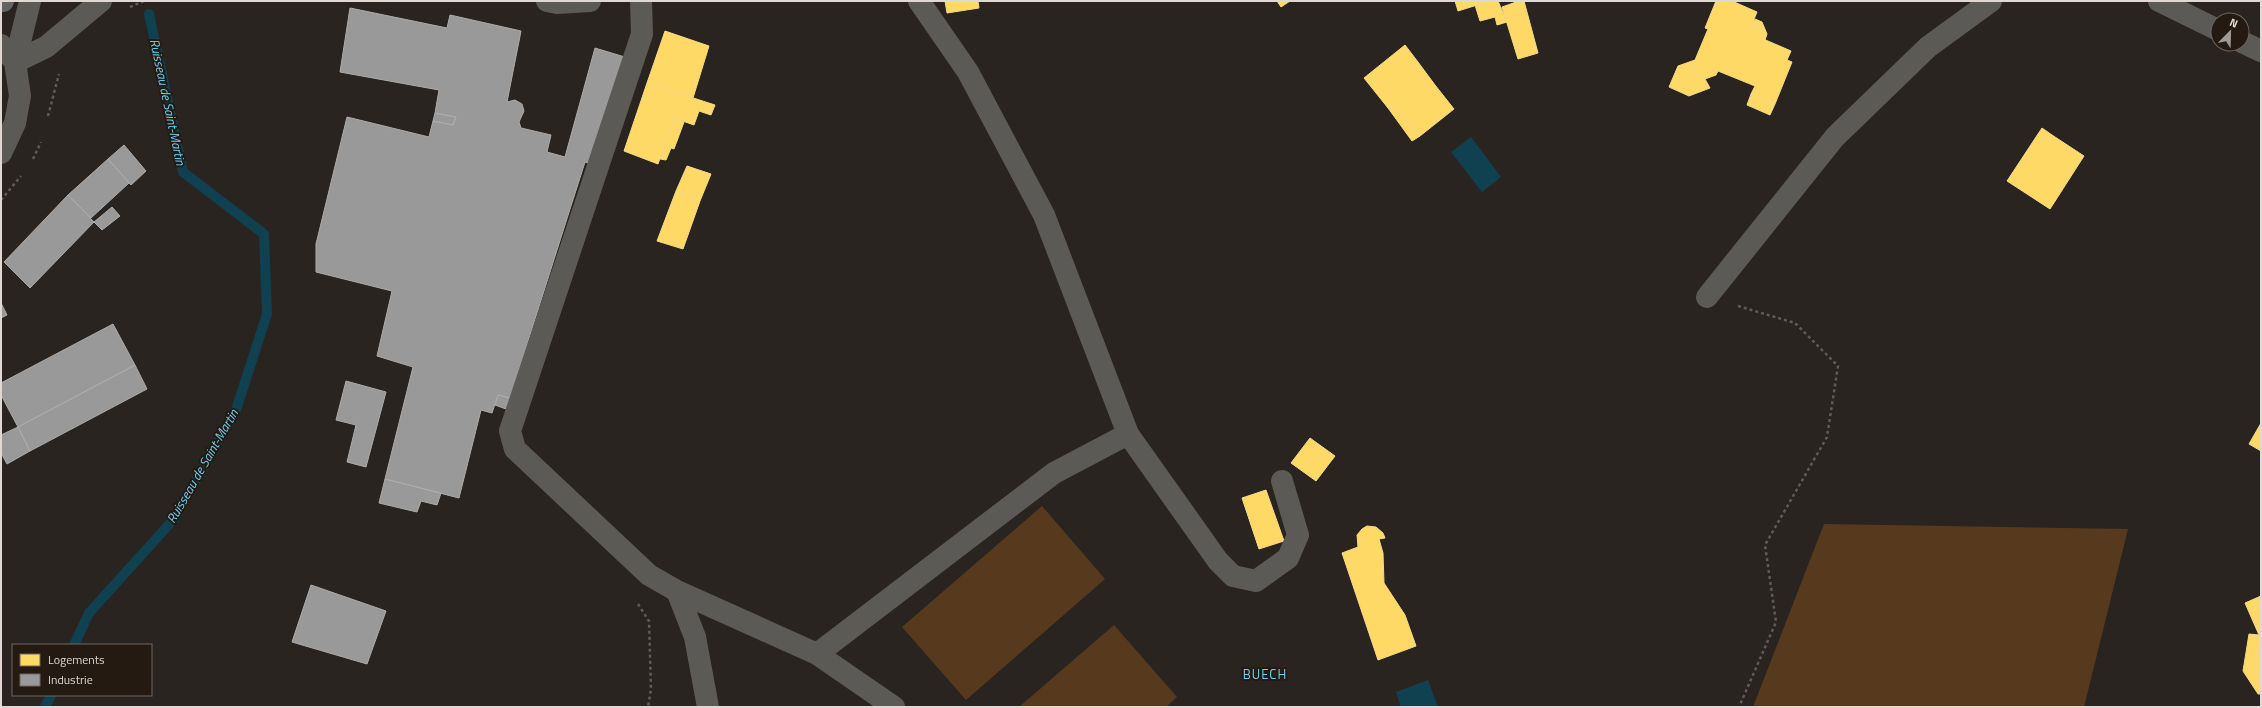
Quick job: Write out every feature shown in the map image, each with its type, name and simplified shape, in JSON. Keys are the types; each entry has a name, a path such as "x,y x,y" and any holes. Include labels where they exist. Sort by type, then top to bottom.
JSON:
{"street":[{"path":"1,153 15,123 20,96 16,62 30,1"},
{"path":"16,62 46,47 101,1"},
{"path":"547,1 557,3 590,1"},
{"path":"641,1 642,34 510,431 515,449 649,575 677,591 817,654 894,707"},
{"path":"919,1 968,72 1044,215 1128,434 1218,561 1233,576 1256,581 1288,558 1298,536 1282,481"},
{"path":"1707,297 1835,137 1928,47 1991,1"},
{"path":"2159,1 2210,26"},
{"path":"1,45 16,62"},
{"path":"2250,46 2261,51"},
{"path":"817,654 1054,473 1128,434"},
{"path":"677,591 695,636 708,707"}],"path":[{"path":"127,9 144,1"},
{"path":"47,122 58,75 62,70"},
{"path":"29,165 38,152 41,140"},
{"path":"1,200 24,172"},
{"path":"1707,297 1795,323 1838,366 1826,437 1766,545 1776,622 1739,707"},
{"path":"637,602 649,621 651,689 648,707"}],"shaded area":[{"path":"1042,506 1105,579 966,700 902,627"},
{"path":"1824,524 2128,529 2084,707 1753,707"},
{"path":"1114,625 1177,697 1166,707 1019,707"}],"water":[{"path":"1471,137 1501,177 1482,192 1451,152"},
{"path":"1428,680 1438,707 1401,707 1396,692"}],"building: Logements":[{"path":"945,1 978,1 979,8 947,13"},
{"path":"1277,1 1290,1 1281,7"},
{"path":"1455,1 1490,1 1458,11"},
{"path":"1490,1 1498,1 1507,22 1497,25 1495,17 1480,21 1475,5"},
{"path":"1519,1 1524,1 1538,53 1518,59 1502,7"},
{"path":"1716,1 1732,1 1757,12 1752,24 1758,26 1762,34 1761,38 1791,51 1787,60 1792,62 1775,104 1751,94 1755,86 1718,71 1716,75 1705,79 1696,75 1695,60 1708,29 1705,28"},
{"path":"1755,19 1762,22 1767,34 1765,40 1761,38 1762,34 1758,26 1752,24"},
{"path":"665,31 709,46 693,98 647,83"},
{"path":"1405,45 1418,62 1412,67 1429,90 1435,85 1454,109 1420,136 1394,104 1388,108 1364,78"},
{"path":"1695,60 1696,75 1705,79 1710,88 1689,96 1669,87 1678,66"},
{"path":"1418,62 1435,85 1429,90 1412,67"},
{"path":"647,83 715,105 711,115 699,111 694,125 674,118 658,164 624,151"},
{"path":"1751,94 1775,104 1770,115 1747,105"},
{"path":"1394,104 1420,136 1412,141 1388,108"},
{"path":"674,118 684,122 674,149 671,148 666,160 660,159"},
{"path":"2042,128 2052,135 2048,141 2038,134"},
{"path":"2038,134 2048,141 2052,135 2084,156 2050,209 2007,181"},
{"path":"687,166 711,174 700,201 676,191"},
{"path":"676,191 700,201 683,249 657,241"},
{"path":"2261,423 2261,451 2249,444"},
{"path":"1310,438 1335,456 1316,481 1291,463"},
{"path":"1266,490 1284,541 1259,549 1242,498"},
{"path":"1367,526 1376,527 1383,533 1385,538 1379,539 1383,553 1384,583 1405,615 1416,646 1378,660 1342,553 1358,547 1357,535"},
{"path":"2261,596 2261,683 2254,670 2259,635 2245,603"},
{"path":"2249,634 2259,635 2254,670 2261,683 2261,694 2258,694 2243,671"}],"building: Industrie":[{"path":"350,8 447,28 450,15 521,31 507,102 515,100 522,104 524,111 519,122 521,128 551,135 547,152 565,157 595,48 628,58 590,164 585,162 510,398 498,395 492,413 481,410 459,498 385,479 413,367 377,356 392,291 316,272 316,244 347,117 429,137 433,121 453,125 456,117 435,113 439,90 340,72"},
{"path":"435,113 456,117 453,125 433,121"},
{"path":"124,145 146,171 131,185 108,159"},
{"path":"108,159 129,183 91,218 68,195"},
{"path":"68,195 94,222 30,288 4,262"},
{"path":"112,207 120,216 102,230 94,222"},
{"path":"1,303 7,315 1,318"},
{"path":"113,324 135,365 18,427 1,395 1,383"},
{"path":"135,365 147,389 30,451 18,427"},
{"path":"346,381 386,392 366,467 347,462 356,425 336,420"},
{"path":"498,395 510,398 506,409 495,405"},
{"path":"18,427 30,451 7,464 1,453 1,435"},
{"path":"385,479 441,493 437,505 421,501 417,512 379,503"},
{"path":"311,585 386,611 367,664 292,642"}],"waterway":[{"name":"Ruisseau de Saint-Martin","path":"74,644 89,613 174,519 236,410 267,314 264,234 183,172 149,14"},
{"name":"Ruisseau de Saint-Martin","path":"45,707 50,696"}],"district":[{"name":"BUECH","path":"1265,674"}]}
